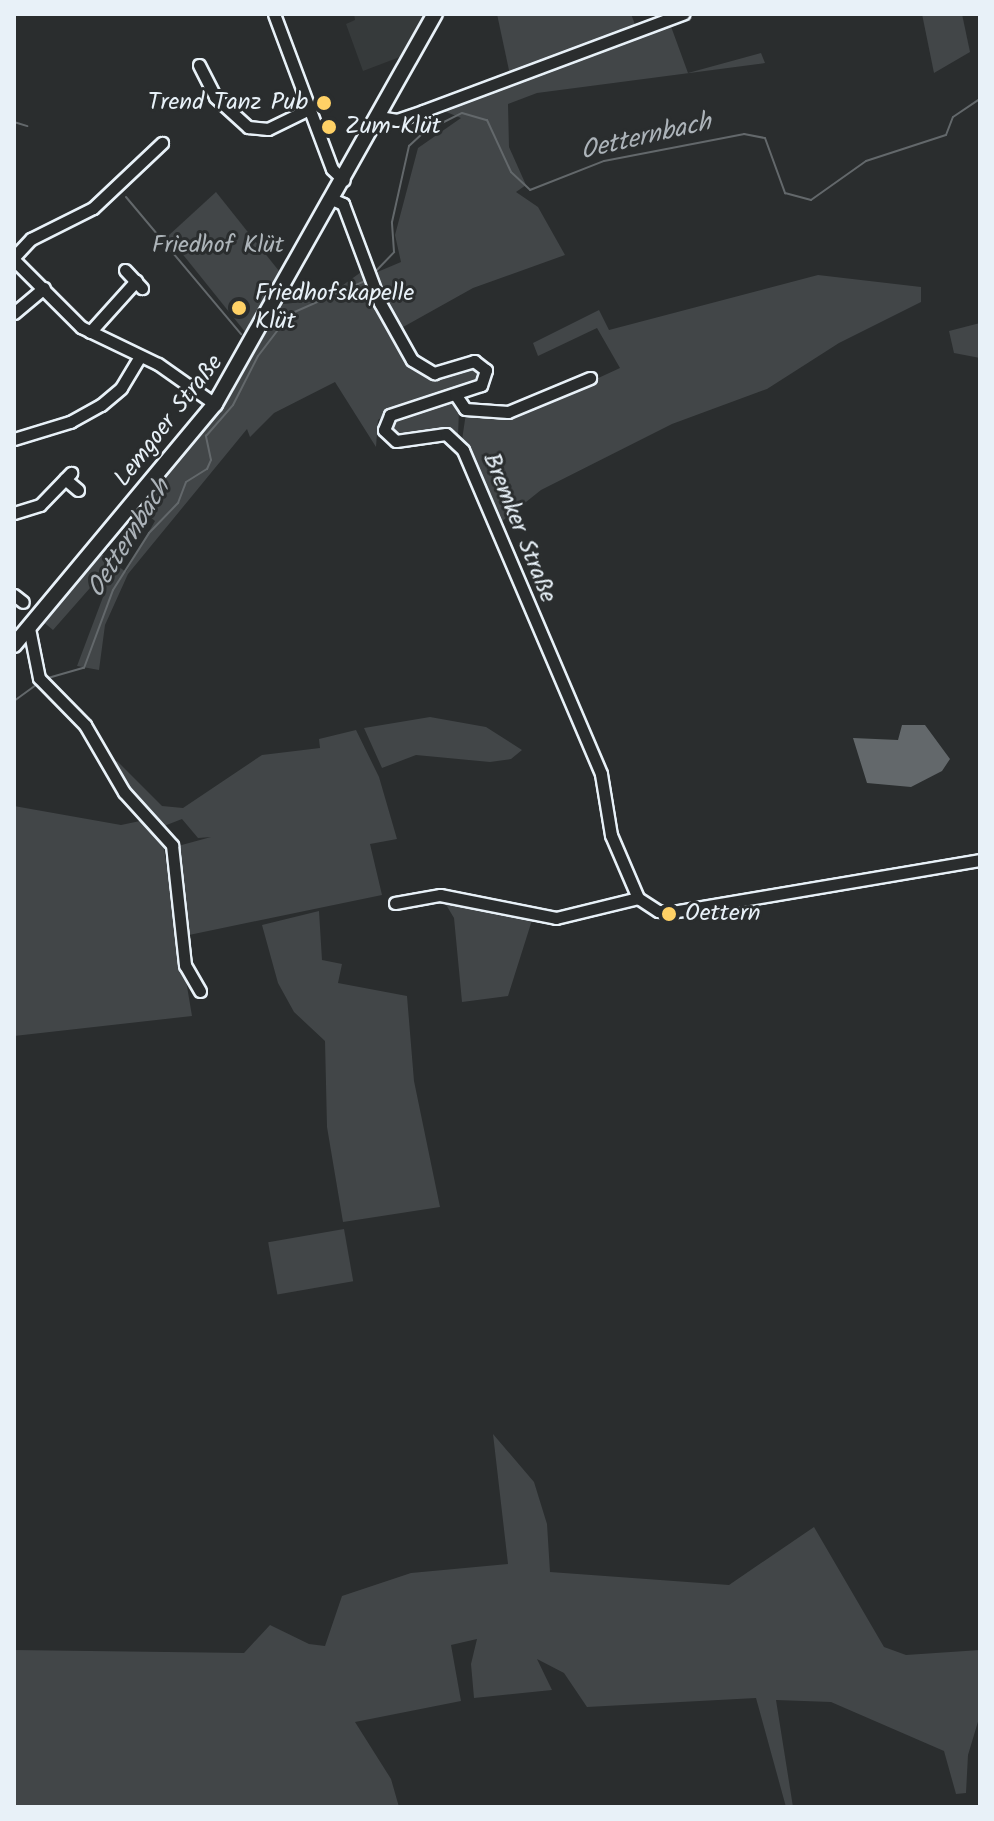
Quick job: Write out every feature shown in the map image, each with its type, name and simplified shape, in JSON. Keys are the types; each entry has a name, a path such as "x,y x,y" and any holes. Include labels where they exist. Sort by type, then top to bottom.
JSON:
{"main road":[{"name":"Lemgoer Straße","path":"14,645 215,404 334,200 435,14"}],"street":[{"path":"274,14 332,169 344,180"},
{"path":"379,117 397,120 683,14"},
{"path":"199,65 215,97 248,127 268,129 309,109"},
{"path":"162,143 93,208 31,239 14,258 90,332 140,356 215,404"},
{"name":"Bremker Straße","path":"334,200 343,204 369,275 401,345 418,366 434,373 474,361 485,367 481,385 390,415 384,430 396,441 446,434 463,450 594,756 614,846 638,898"},
{"path":"90,332 139,285 125,270"},
{"path":"14,313 44,288"},
{"path":"14,439 70,422 101,405 121,388 140,356"},
{"path":"455,394 465,409 508,412 590,378"},
{"path":"14,513 40,505 68,476 78,490"},
{"path":"29,628 39,678 85,725 133,804 168,837 185,965 200,991"},
{"path":"395,903 440,895 556,918 638,898 658,911 672,912 980,860"}],"shaded area":[{"path":"354,14 428,14 405,55 363,71 346,24 355,20"},
{"path":"902,725 925,725 950,759 942,771 911,787 867,783 853,738 898,740"}],"green space":[{"path":"497,14 631,14 636,27 510,75"},
{"path":"922,14 962,14 970,52 934,73"},
{"path":"669,21 688,73 761,53 765,63 537,93 508,104 509,147 526,185 516,192 538,207 565,255 473,288 396,331 375,273 401,262 395,235 418,148 461,118 439,109"},
{"name":"Friedhof Klüt","path":"216,192 283,276 246,333 168,236"},
{"path":"364,270 376,306 409,364 434,378 473,365 481,377 392,409 378,420 376,447 335,382 274,413 250,437 247,429 128,574 105,625 99,670 77,666 103,597 90,588 53,630 41,620 100,553 126,572 155,521 144,512 135,522 131,517 236,385 283,304 322,300"},
{"path":"818,275 921,287 921,302 839,343 767,389 672,424 541,490 501,522 462,440 466,413 486,419 518,415 620,368 597,328 538,356 533,343 599,310 609,330"},
{"path":"980,323 980,358 954,353 949,331"},
{"path":"451,400 459,410 458,436 440,429 403,436 389,432 397,417"},
{"path":"430,717 486,727 522,750 511,759 490,762 416,755 382,768 364,728"},
{"path":"356,730 379,777 397,839 370,844 382,895 189,935 185,930 178,846 211,837 198,838 182,819 164,826 137,808 112,764 117,761 162,806 183,808 262,755 320,748 319,739"},
{"path":"14,806 121,825 140,821 163,843 192,1016 14,1036"},
{"path":"442,898 533,917 508,996 462,1002 454,918"},
{"path":"319,911 322,960 342,964 338,983 407,996 414,1081 440,1207 343,1222 327,1127 325,1041 294,1012 278,983 262,925"},
{"path":"344,1229 353,1281 277,1295 268,1242"},
{"path":"493,1434 534,1482 547,1524 550,1572 729,1585 814,1527 884,1647 906,1655 980,1650 980,1715 968,1755 966,1793 956,1794 944,1751 831,1702 776,1700 793,1807 786,1807 756,1698 587,1707 564,1673 537,1659 552,1690 474,1698 471,1664 477,1639 451,1645 461,1701 355,1722 391,1779 399,1807 14,1807 14,1650 244,1653 270,1625 309,1644 325,1646 342,1596 411,1573 508,1564"}],"waterway":[{"name":"Oetternbach","path":"374,273 394,252 392,222 409,146 424,132 462,113 487,120 511,172 530,190 604,161 744,134 765,138 785,193 811,200 866,161 946,135 953,117 980,99"},
{"path":"14,122 27,126"},
{"path":"126,197 241,334"},
{"name":"Oetternbach","path":"48,678 84,668 113,590 149,533 178,503 186,482 207,469 211,460 206,436 233,405 258,356 290,314 367,280"},
{"name":"Oetternbach","path":"14,701 39,683"}],"place":[{"name":"Trend Tanz Pub","path":"324,103"},
{"name":"Zum Klüt","path":"329,127"},
{"name":"Friedhofskapelle Klüt","path":"239,308"},
{"name":"Oettern","path":"669,914"}]}
